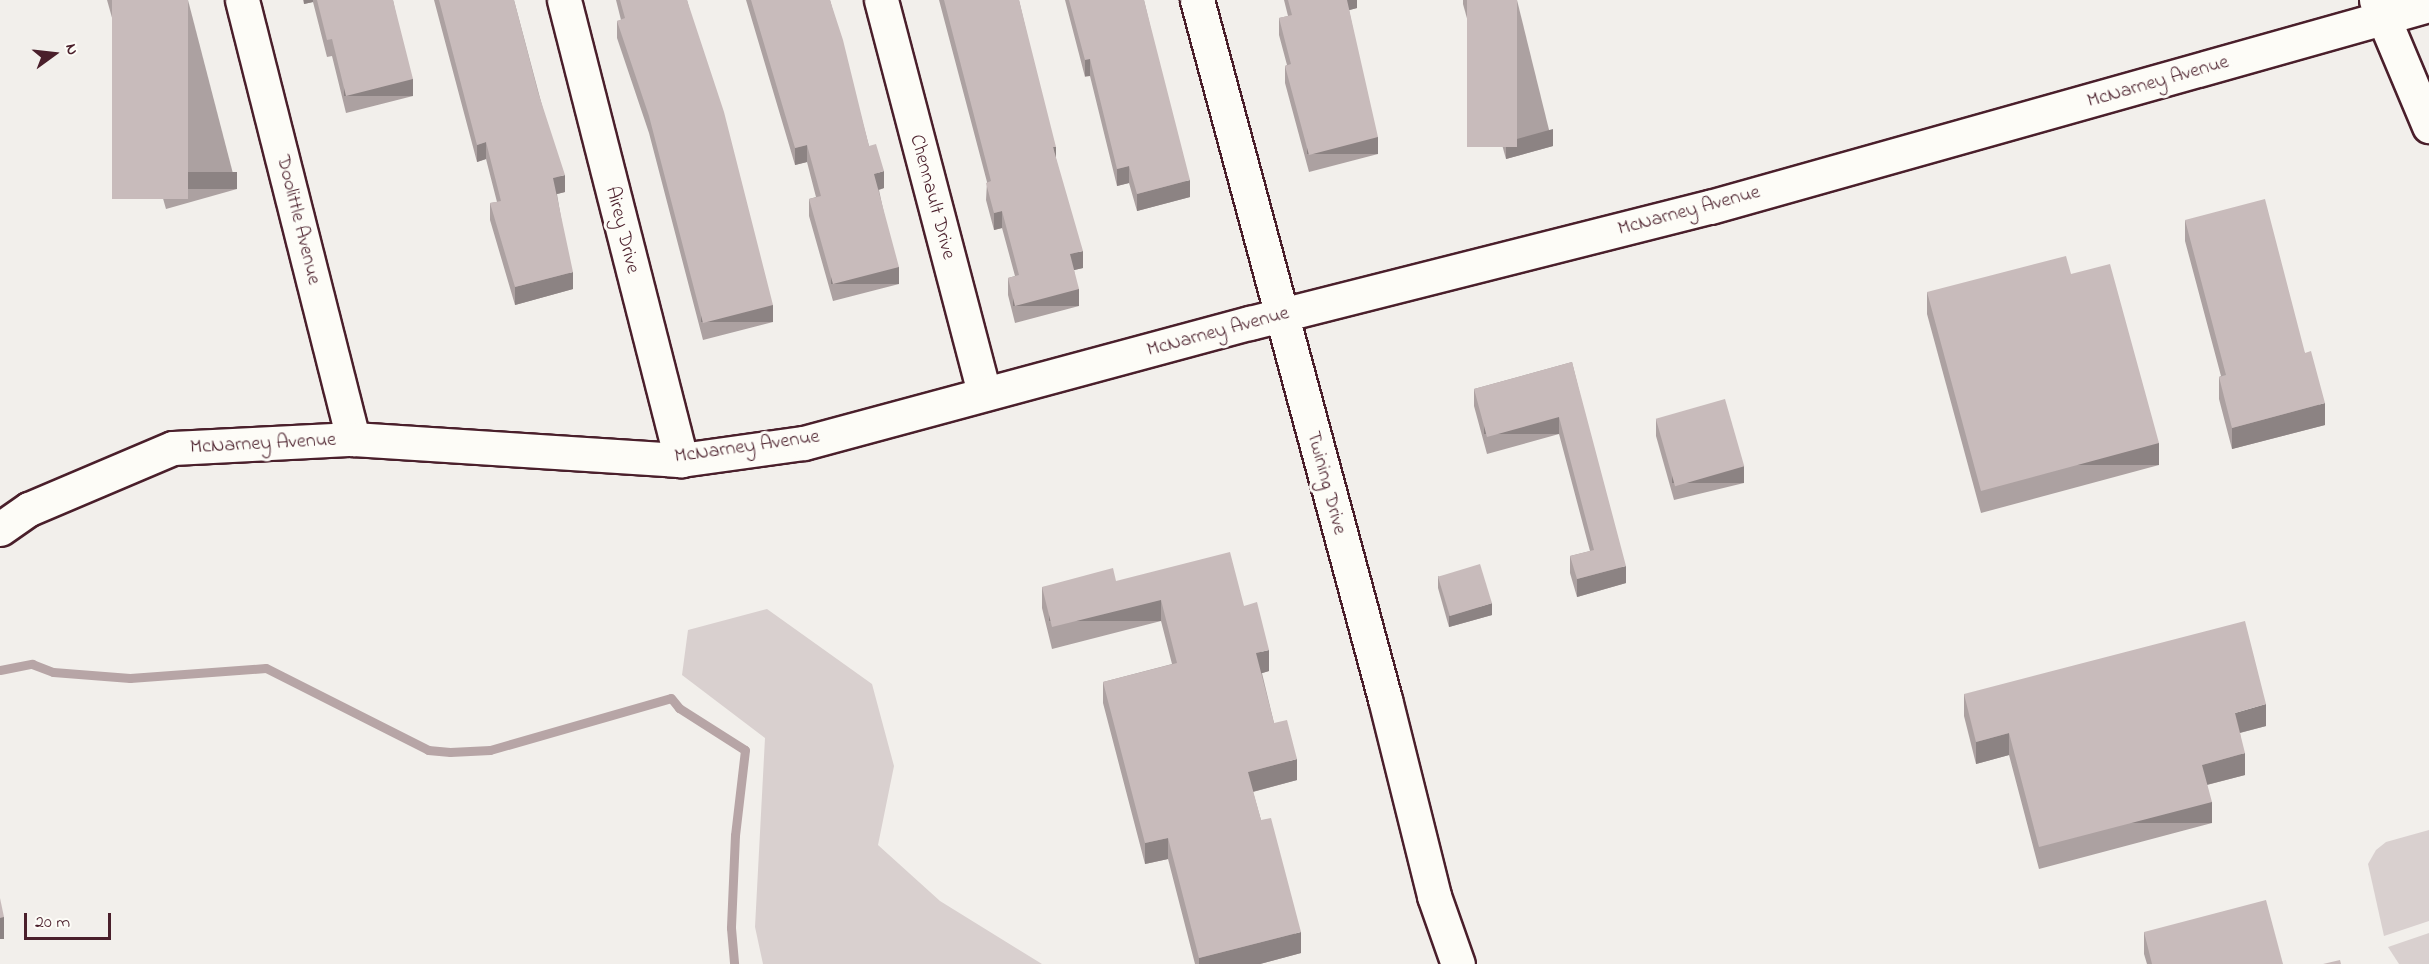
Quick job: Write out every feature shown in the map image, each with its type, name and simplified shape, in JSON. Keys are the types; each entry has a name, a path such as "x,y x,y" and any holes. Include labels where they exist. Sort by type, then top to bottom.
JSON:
{"street":[{"name":"Doolittle Avenue","path":"242,0 353,439"},
{"name":"Airey Drive","path":"564,0 681,460"},
{"name":"Chennault Drive","path":"880,0 984,393"},
{"name":"Twining Drive","path":"1197,0 1385,699 1434,896 1458,964"},
{"name":"McNarney Avenue","path":"0,529 29,509 173,448 353,439 681,460 804,443 1280,315 1710,207 2379,9 2429,5"},
{"path":"2379,9 2429,126"}],"shaded area":[{"path":"767,609 872,684 894,766 878,845 940,901 1042,964 763,964 755,927 765,738 682,675 688,630"},
{"path":"2429,830 2429,921 2384,936 2368,864 2376,850 2386,842"},
{"path":"2429,933 2429,964 2399,964 2388,947"}],"building":[{"path":"112,0 188,0 188,199 112,199"},
{"path":"317,0 393,0 413,79 346,96 332,39 327,40"},
{"path":"439,0 514,0 538,92 565,175 553,178 573,272 515,287 490,203 501,201 486,142 477,145"},
{"path":"620,0 687,0 724,112 773,305 703,323 649,116 617,21 625,18"},
{"path":"751,0 830,0 843,40 869,146 876,144 884,171 874,174 899,267 833,284 809,199 821,196 807,145 795,148"},
{"path":"944,0 1019,0 1056,147 1053,147 1083,251 1070,254 1079,289 1015,306 1008,278 1019,275 1002,211 994,213 986,183 991,181"},
{"path":"1069,0 1144,0 1190,180 1137,194 1129,166 1117,169 1090,59 1085,60"},
{"path":"1288,0 1347,0 1378,137 1309,155 1285,66 1291,64 1279,18 1292,15"},
{"path":"1467,0 1517,0 1517,147 1467,147"},
{"path":"2265,199 2305,353 2311,351 2325,403 2232,428 2219,377 2226,375 2185,220"},
{"path":"2066,256 2071,274 2110,264 2159,443 1981,491 1927,292"},
{"path":"1572,362 1626,566 1577,579 1570,556 1594,550 1559,417 1487,437 1474,389"},
{"path":"1725,399 1744,466 1675,486 1656,419"},
{"path":"1230,552 1244,606 1257,602 1269,650 1256,653 1274,723 1287,720 1297,759 1248,772 1261,820 1271,818 1301,932 1199,958 1168,838 1145,843 1103,682 1177,663 1161,600 1052,627 1042,587 1113,568 1116,581"},
{"path":"1480,564 1492,603 1450,616 1438,577"},
{"path":"2245,621 2266,704 2235,713 2245,753 2202,765 2212,802 2039,847 2009,733 1976,742 1964,694"},
{"path":"0,898 4,917 0,918"},
{"path":"2266,900 2283,964 2152,964 2144,932"},
{"path":"2340,960 2341,964 2323,964"}],"waterway":[{"path":"0,670 32,664 53,672 130,678 266,668 428,750 450,752 490,750 671,698 679,708 745,750 735,835 731,928 734,964"}]}
